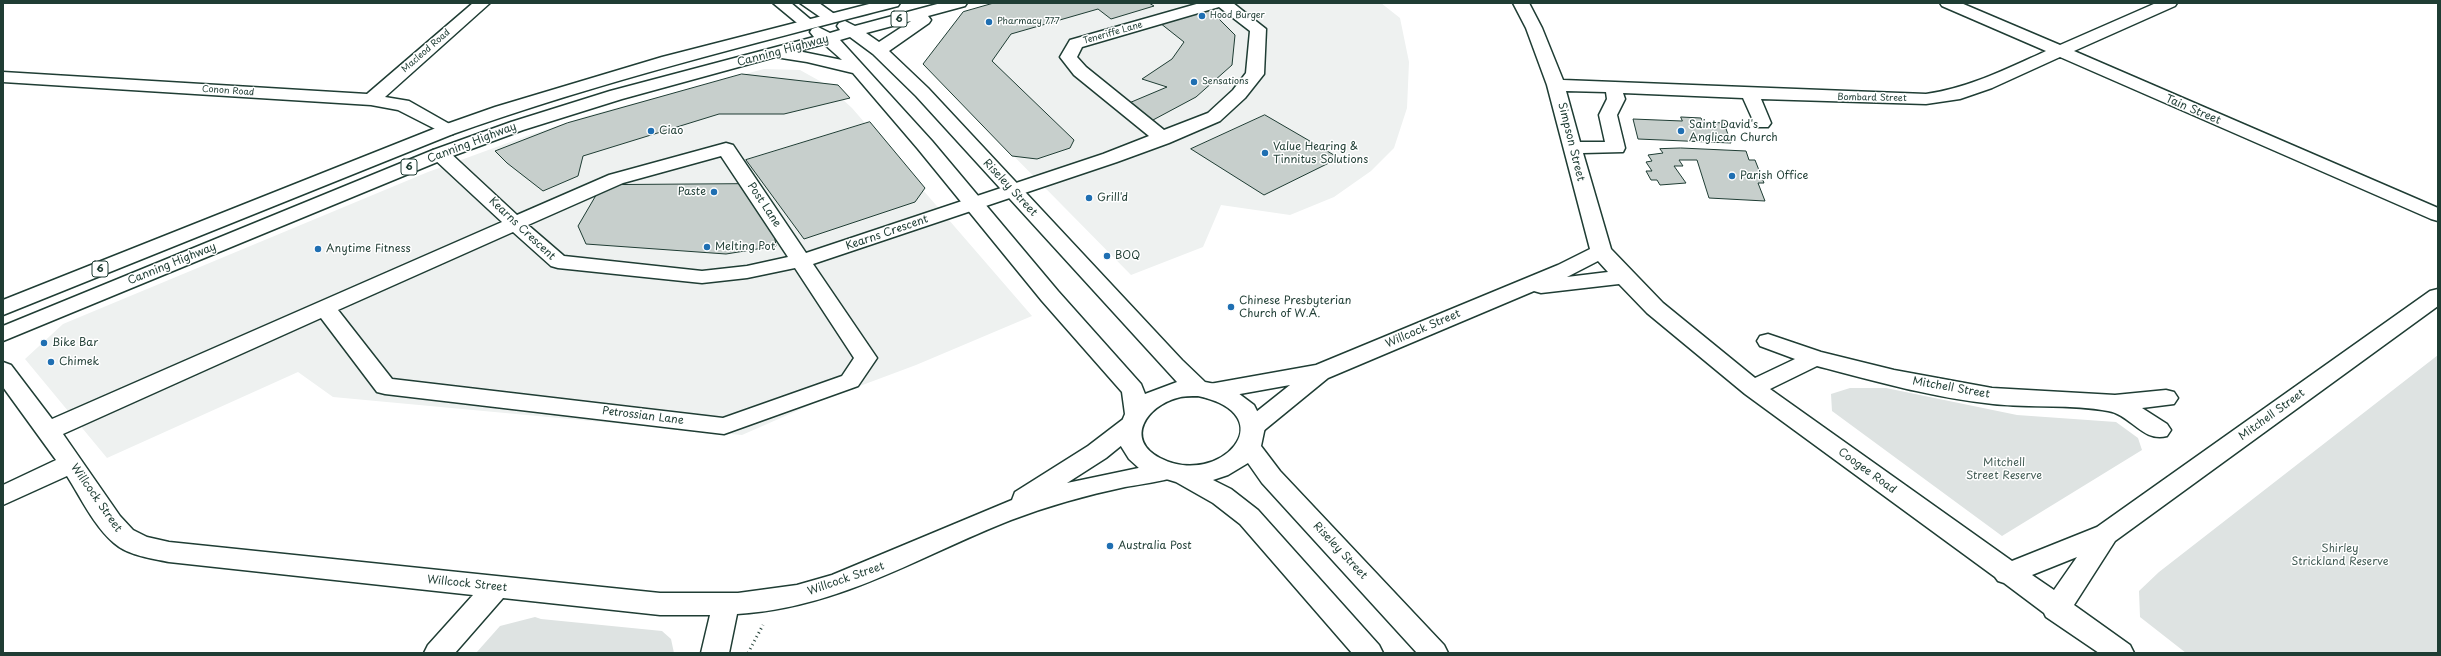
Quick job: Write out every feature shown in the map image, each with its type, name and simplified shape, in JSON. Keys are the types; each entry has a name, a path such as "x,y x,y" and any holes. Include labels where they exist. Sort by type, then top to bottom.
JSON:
{"main road":[{"name":"Macleod Road","path":"371,100 482,3"},
{"path":"781,3 840,48 974,203 1050,296 1133,390 1133,420 1130,436 1138,453 1153,465 1174,472 1222,496 1249,517 1369,653"},
{"name":"Riseley Street","path":"808,3 854,32 879,50 922,92 1012,191 1205,389"},
{"name":"Canning Highway","path":"3,308 446,130 569,88 892,3"},
{"name":"Teneriffe Lane","path":"1163,139 1080,71 1068,57 1076,44 1217,3"},
{"name":"Kearns Crescent","path":"440,154 456,167 514,223 558,262 702,277 747,272 801,261 1012,191 1163,139 1214,117 1239,94 1256,74 1258,29 1223,3"},
{"name":"Simpson Street","path":"1521,3 1534,28 1556,85 1588,210 1601,251 1624,277"},
{"name":"Tain Street","path":"1948,3 2058,52 2438,214"},
{"name":"Bombard Street","path":"1556,85 1926,99 1954,95 1986,84 2169,3"},
{"path":"879,50 903,32 952,5"},
{"name":"Canning Highway","path":"3,334 440,154 562,110 952,5"},
{"path":"770,54 807,57 857,69"},
{"name":"Conon Road","path":"3,77 371,100 403,105 446,130"},
{"path":"1571,147 1616,148 1608,115 1616,99 1613,87"},
{"path":"1750,93 1762,123"},
{"name":"Post Lane","path":"514,223 616,179 726,149 801,261"},
{"path":"47,431 514,223"},
{"name":"Willcock Street","path":"1205,389 1321,372 1565,270 1601,251"},
{"name":"Petrossian Lane","path":"324,308 385,386 724,426 850,381 866,358 801,261"},
{"name":"Willcock Street","path":"1525,286 1576,284 1624,277"},
{"name":"Coogee Road","path":"1624,277 1655,308 1753,388 2007,574 2120,653"},
{"name":"Mitchell Street","path":"2007,574 2106,534 2438,296"},
{"name":"Mitchell Street","path":"1768,342 1815,358 1894,378 1992,396 2115,403 2166,398"},
{"path":"1753,388 1815,358"},
{"name":"Willcock Street","path":"3,370 71,463 111,523 124,537 141,546 169,552 660,604 726,604 776,599 815,592 862,576 1003,513 1129,476 1174,472"},
{"name":"Willcock Street","path":"1251,437 1321,372"},
{"name":"Riseley Street","path":"1133,420 1151,399 1165,393 1205,389 1234,399 1247,411 1251,437 1271,477 1434,653"},
{"name":"Mitchell Street","path":"2115,403 2159,430"},
{"name":"Willcock Street","path":"1003,513 1097,452 1133,420"},
{"path":"1174,472 1207,473 1235,462 1251,437"},
{"path":"3,496 71,463"},
{"name":"Mitchell Street","path":"2056,609 2106,534"},
{"path":"438,653 496,587"},
{"path":"715,653 726,604"}],"shaded area":[{"path":"993,3 1381,3 1400,18 1409,62 1407,108 1394,148 1371,171 1334,197 1290,215 1221,205 1203,247 1131,275 923,64 963,12"},
{"path":"764,69 800,70 827,85 852,108 1032,316 916,365 817,402 742,435 333,397 298,372 107,458 25,359 63,324 428,172 590,115"}],"green space":[{"name":"Shirley Strickland Reserve","path":"2438,355 2438,653 2186,653 2140,617 2139,591 2159,572"},
{"name":"Mitchell Street Reserve","path":"1850,388 1886,388 2017,415 2116,422 2138,438 2142,450 2002,536 1832,411 1831,394"},
{"path":"535,617 541,619 662,631 671,639 674,653 476,653 500,626"}],"building":[{"path":"994,3 1149,3 1154,6 1111,19 1098,9 1011,34 992,61 1074,140 1070,148 1037,159 1012,156 923,64 963,12"},
{"path":"1208,8 1235,35 1232,65 1196,97 1153,120 1129,103 1167,87 1142,79 1172,59 1184,42 1160,23"},
{"path":"742,74 838,85 850,98 784,114 719,114 583,156 578,176 543,191 507,163 495,151 567,123"},
{"name":"Value Hearing & Tinnitus Solutions","path":"1265,115 1339,158 1264,195 1191,149"},
{"name":"Saint David's Anglican Church","path":"1681,117 1701,118 1703,122 1724,123 1731,143 1638,139 1633,119 1682,121"},
{"path":"870,122 925,188 915,202 804,239 746,160"},
{"name":"Parish Office","path":"1681,148 1746,151 1749,160 1755,160 1764,183 1758,183 1765,201 1709,198 1697,160 1679,160 1683,166 1674,166 1686,183 1660,185 1657,180 1651,180 1646,171 1652,171 1646,162 1652,161 1648,155 1663,153 1660,149"},
{"path":"740,184 774,233 776,246 726,254 586,244 578,226 602,185"}],"place":[{"name":"Hood Burger","path":"1202,16"},
{"name":"Pharmacy 777","path":"989,22"},
{"name":"Sensations","path":"1194,82"},
{"name":"Ciao","path":"651,131"},
{"name":"Saint David's Anglican Church","path":"1681,131"},
{"name":"Value Hearing & Tinnitus Solutions","path":"1265,153"},
{"name":"Parish Office","path":"1732,176"},
{"name":"Paste","path":"714,192"},
{"name":"Grill'd","path":"1089,198"},
{"name":"Melting Pot","path":"707,247"},
{"name":"Anytime Fitness","path":"318,249"},
{"name":"BOQ","path":"1107,256"},
{"name":"Chinese Presbyterian Church of W.A.","path":"1231,307"},
{"name":"Bike Bar","path":"44,343"},
{"name":"Chimek","path":"51,362"},
{"name":"Australia Post","path":"1110,546"}]}
